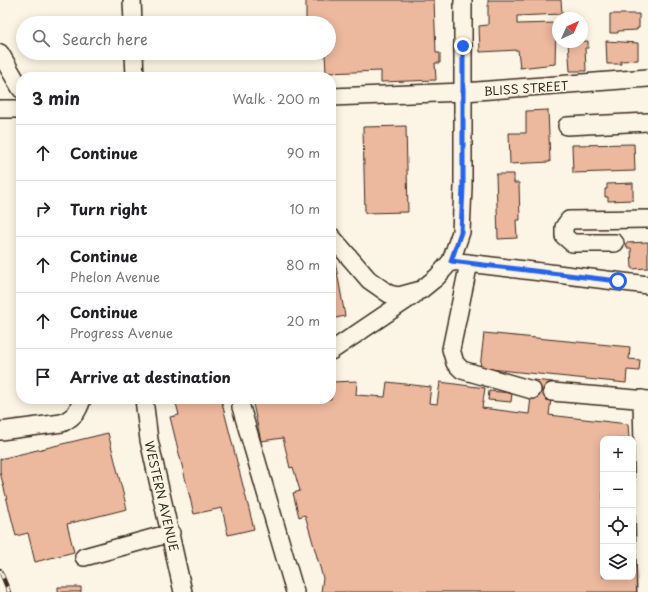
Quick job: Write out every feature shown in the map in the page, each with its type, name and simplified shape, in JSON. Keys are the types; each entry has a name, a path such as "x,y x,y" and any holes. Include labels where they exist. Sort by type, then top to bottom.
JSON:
{"street":[{"path":"132,0 133,16"},
{"path":"336,348 421,290 437,277 451,261 461,232 464,92 463,0"},
{"path":"0,53 16,80"},
{"path":"134,60 135,72"},
{"name":"BLISS STREET","path":"336,97 464,92 648,78"},
{"path":"0,109 16,109"},
{"path":"567,126 648,122"},
{"path":"615,243 572,243 564,236 564,228 569,220 648,219"},
{"path":"336,241 369,280 389,294 399,296 421,290"},
{"path":"451,261 648,285"},
{"path":"469,263 451,349 455,363 462,370 532,390"},
{"path":"552,392 645,400 647,544 646,592"},
{"path":"0,431 62,423 71,419 78,411 80,404"},
{"name":"WESTERN AVENUE","path":"144,404 148,440 171,533 183,592"},
{"path":"241,404 295,592"},
{"path":"84,556 171,533"}],"building":[{"path":"306,0 434,0 436,53 440,53 440,63 435,63 436,80 381,82 381,71 326,72 325,60 336,60 336,16 306,16"},
{"path":"488,0 561,0 562,12 552,12 552,14 517,16 517,24 552,23 552,48 555,48 555,64 520,68 518,50 480,52 479,26 488,25"},
{"path":"610,14 639,14 639,28 637,28 637,30 610,33"},
{"path":"606,41 638,43 638,60 621,61 621,64 607,64"},
{"path":"568,48 585,48 586,71 570,71"},
{"path":"548,110 550,162 510,164 509,133 526,133 526,111"},
{"path":"406,126 408,212 365,213 363,127"},
{"path":"634,144 635,171 573,173 572,145"},
{"path":"496,174 514,174 514,183 519,183 520,220 516,220 517,238 498,239"},
{"path":"633,183 633,200 608,201 608,197 605,197 605,189 607,189 607,184"},
{"path":"648,242 648,268 632,269 631,248 627,248 626,243"},
{"path":"336,266 345,316 336,318"},
{"path":"484,333 630,347 629,359 640,360 639,371 627,370 626,383 480,368"},
{"path":"533,380 553,382 549,415 628,424 629,436 600,436 600,580 636,580 636,471 638,471 641,592 321,592 323,578 305,515 299,517 293,493 300,491 293,467 290,468 283,438 261,441 253,404 336,404 336,382 357,381 356,395 385,397 387,382 431,387 429,403 437,404 440,382 485,388 482,408 529,414"},
{"path":"489,391 512,393 511,402 488,400"},
{"path":"176,404 222,404 254,529 228,535 222,508 194,514 170,417 179,415"},
{"path":"108,433 127,509 67,524 74,552 35,562 28,533 16,536 0,472 0,459"},
{"path":"58,587 81,587 81,592 58,592"}],"railway":[{"path":"0,570 9,592"}],"route":[{"path":"463,46 463,187 461,232 451,261 618,281"}]}
